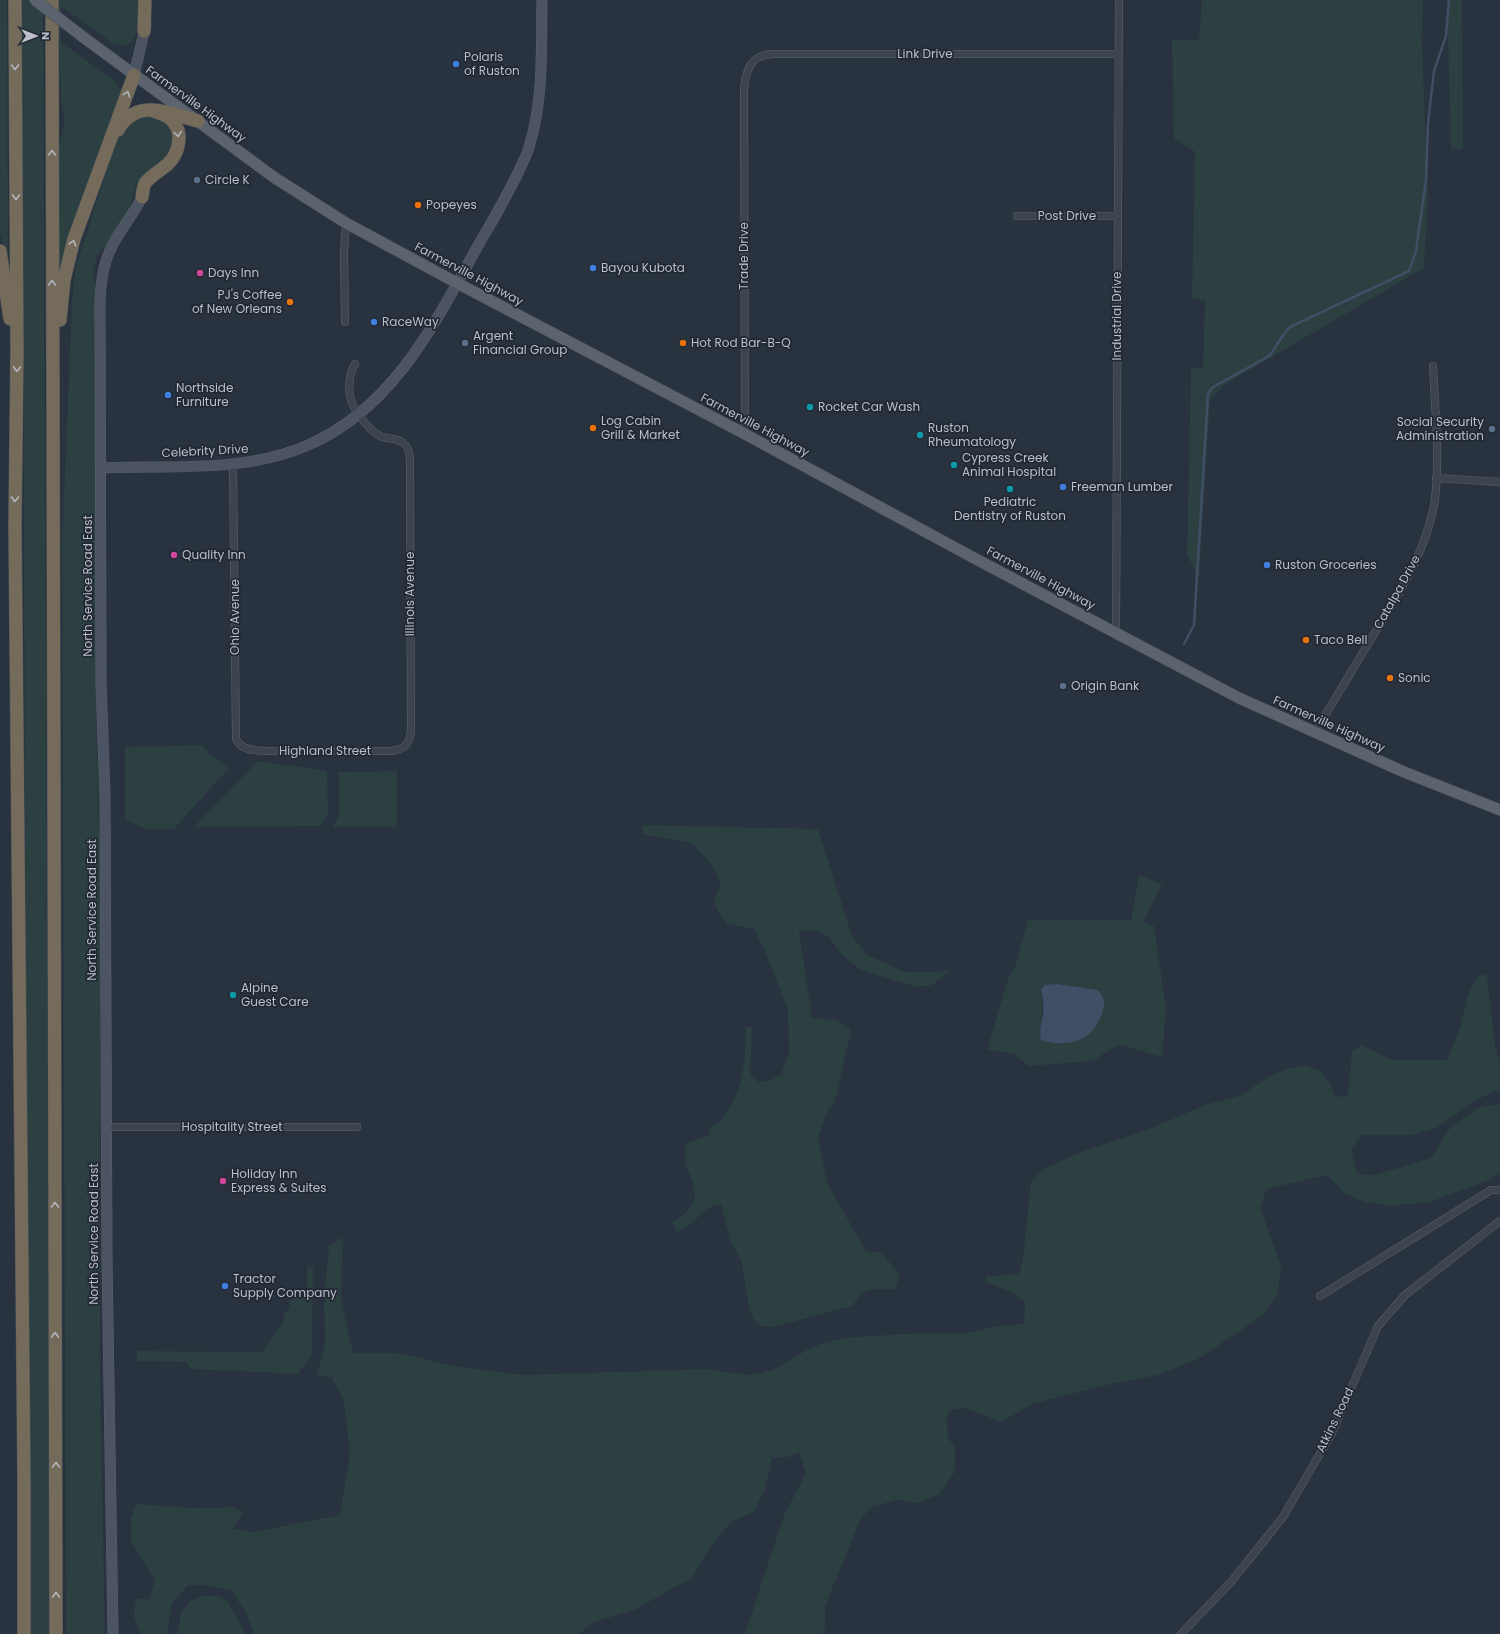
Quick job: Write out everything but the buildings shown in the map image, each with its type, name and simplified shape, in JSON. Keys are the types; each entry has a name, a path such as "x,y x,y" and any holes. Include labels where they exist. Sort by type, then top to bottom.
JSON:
{"highway":[{"path":"15,0 17,352 15,534 24,1473 24,1634"},
{"path":"52,0 56,1634"},
{"path":"144,31 145,0"},
{"path":"53,448 58,347 64,280 74,239 134,75"},
{"path":"109,146 127,118 142,110 163,112 198,121"},
{"path":"142,197 145,183 167,164 178,150 179,145 178,132 173,121 162,114 151,110"},
{"path":"0,251 9,317 17,352"}],"main road":[{"name":"Farmerville Highway","path":"35,0 134,75 275,178 346,223 1239,698 1404,772 1500,810"}],"street":[{"path":"134,75 150,0"},
{"name":"Celebrity Drive","path":"101,468 234,464 268,459 307,446 333,433 359,415 389,387 410,360 457,283 512,186 529,149 539,102 542,0"},
{"name":"Industrial Drive","path":"1116,633 1119,0"},
{"name":"Link Drive","path":"745,78 749,67 755,59 763,55 773,54 1119,54"},
{"name":"Trade Drive","path":"745,78 745,434"},
{"name":"North Service Road East","path":"113,1634 107,1260 105,804 101,683 101,285 108,254 142,197"},
{"name":"Post Drive","path":"1017,216 1117,216"},
{"path":"345,322 344,254 346,223"},
{"path":"355,364 350,373 351,400 359,415"},
{"name":"Catalpa Drive","path":"1315,732 1403,587 1417,558 1429,522 1434,500 1436,478 1433,366"},
{"name":"Illinois Avenue","path":"359,415 379,436 398,440 407,446 410,460 411,727 409,742"},
{"name":"Ohio Avenue","path":"234,464 235,731 238,745"},
{"path":"1436,478 1500,482"},
{"name":"Highland Street","path":"238,745 245,748 264,751 390,751 401,749 409,742"},
{"name":"Hospitality Street","path":"106,1127 357,1127"},
{"path":"1320,1296 1491,1190 1500,1190"},
{"name":"Atkins Road","path":"1180,1634 1231,1582 1283,1518 1332,1433 1378,1326 1405,1295 1500,1220"}],"shaded area":[{"path":"0,0 7,0 8,258 6,257 0,233"},
{"path":"22,0 43,0 50,1634 28,1634"},
{"path":"58,0 138,0 136,34 129,44 122,46 113,44 61,6 61,42 116,82 122,91 61,267 59,266 59,145 65,121 61,101"},
{"path":"1202,0 1423,0 1422,45 1428,195 1424,268 1227,383 1210,399 1199,578 1187,555 1191,368 1203,368 1205,300 1192,299 1195,152 1174,138 1172,40 1199,40"},
{"path":"1447,0 1462,0 1463,149 1451,149"},
{"path":"148,115 169,121 176,147 136,185 128,213 108,244 97,255 93,274 96,290 96,696 100,874 100,1368 105,1634 66,1634 62,544 72,302 75,270 115,144 113,143 129,121"},
{"path":"203,745 210,754 229,768 174,829 146,829 125,820 125,747"},
{"path":"258,761 327,771 328,814 321,826 194,827"},
{"path":"397,771 397,827 333,827 339,815 339,772"},
{"path":"642,825 818,829 852,936 867,955 905,972 950,971 932,985 916,987 859,969 842,955 829,937 818,931 799,931 812,1018 837,1020 851,1030 835,1102 827,1112 818,1138 828,1185 866,1251 882,1253 900,1275 895,1289 873,1289 861,1294 852,1306 773,1327 761,1326 754,1320 750,1312 741,1260 731,1243 721,1204 712,1206 685,1228 676,1232 673,1222 686,1212 693,1202 695,1193 685,1155 687,1143 708,1136 711,1126 721,1120 734,1100 741,1081 743,1070 746,1027 752,1027 750,1071 752,1077 759,1082 769,1081 781,1075 789,1053 788,1010 763,947 754,929 728,924 718,912 714,901 721,884 711,864 691,843 643,834"},
{"path":"1139,875 1162,884 1143,922 1154,926 1166,1009 1162,1057 1121,1045 1111,1049 1093,1061 1028,1066 1014,1054 987,1050 1009,975 1014,970 1028,920 1131,920","holes":["1057,984 1098,990 1089,1034 1075,1040 1040,1034 1042,1006 1041,989"]},
{"path":"1482,974 1487,976 1495,1046 1500,1065 1500,1089 1478,1099 1436,1128 1412,1135 1362,1135 1351,1149 1357,1174 1375,1175 1431,1158 1450,1128 1479,1107 1500,1104 1500,1172 1489,1180 1430,1202 1392,1206 1364,1202 1344,1193 1327,1175 1267,1189 1260,1207 1281,1266 1278,1294 1262,1316 1198,1359 1158,1375 1106,1385 1032,1404 1001,1422 963,1408 950,1410 946,1419 949,1439 955,1447 955,1471 940,1494 919,1503 896,1500 872,1507 861,1518 825,1606 825,1630 822,1634 745,1634 784,1515 806,1473 799,1452 788,1457 772,1458 765,1489 754,1512 731,1522 711,1546 692,1578 636,1609 592,1623 580,1634 254,1634 246,1613 231,1590 204,1585 188,1585 172,1603 167,1634 142,1634 137,1624 134,1617 136,1599 149,1599 155,1580 131,1542 131,1518 136,1504 194,1508 232,1507 244,1512 232,1529 254,1532 340,1515 350,1452 344,1401 332,1378 317,1375 325,1343 324,1298 329,1246 343,1237 341,1299 353,1353 398,1353 455,1366 523,1375 707,1369 749,1375 775,1369 805,1351 821,1344 844,1338 902,1334 968,1333 997,1326 1024,1324 1025,1302 1009,1291 985,1282 987,1276 1019,1274 1023,1258 1031,1181 1043,1169 1084,1151 1147,1130 1205,1105 1242,1095 1271,1075 1290,1068 1306,1065 1321,1071 1330,1083 1334,1095 1340,1097 1348,1095 1352,1051 1362,1045 1391,1060 1447,1060 1461,1024 1470,990"},
{"path":"307,1267 313,1267 312,1355 298,1374 191,1369 186,1362 137,1361 137,1351 262,1352 284,1321 284,1314 290,1309 290,1300 301,1295 307,1289"},
{"path":"203,1596 219,1596 227,1600 246,1634 177,1634 182,1611 191,1601"}],"water":[{"path":"1057,984 1098,990 1104,999 1101,1016 1093,1030 1084,1038 1066,1043 1053,1043 1041,1040 1040,1031 1043,1015 1043,999 1041,989 1045,985"}],"waterway":[{"path":"1184,644 1194,625 1208,394 1213,387 1269,356 1290,327 1409,271 1416,251 1426,180 1428,123 1434,71 1446,36 1449,0"}],"place":[{"name":"Polaris of Ruston","path":"456,64"},
{"name":"Circle K","path":"197,180"},
{"name":"Popeyes","path":"418,205"},
{"name":"Bayou Kubota","path":"593,268"},
{"name":"Days Inn","path":"200,273"},
{"name":"PJ's Coffee of New Orleans","path":"290,302"},
{"name":"RaceWay","path":"374,322"},
{"name":"Argent Financial Group","path":"465,343"},
{"name":"Hot Rod Bar-B-Q","path":"683,343"},
{"name":"Northside Furniture","path":"168,395"},
{"name":"Rocket Car Wash","path":"810,407"},
{"name":"Log Cabin Grill & Market","path":"593,428"},
{"name":"Social Security Administration","path":"1492,429"},
{"name":"Ruston Rheumatology","path":"920,435"},
{"name":"Cypress Creek Animal Hospital","path":"954,465"},
{"name":"Freeman Lumber","path":"1063,487"},
{"name":"Pediatric Dentistry of Ruston","path":"1010,489"},
{"name":"Quality Inn","path":"174,555"},
{"name":"Ruston Groceries","path":"1267,565"},
{"name":"Taco Bell","path":"1306,640"},
{"name":"Sonic","path":"1390,678"},
{"name":"Origin Bank","path":"1063,686"},
{"name":"Alpine Guest Care","path":"233,995"},
{"name":"Holiday Inn Express & Suites","path":"223,1181"},
{"name":"Tractor Supply Company","path":"225,1286"}]}
